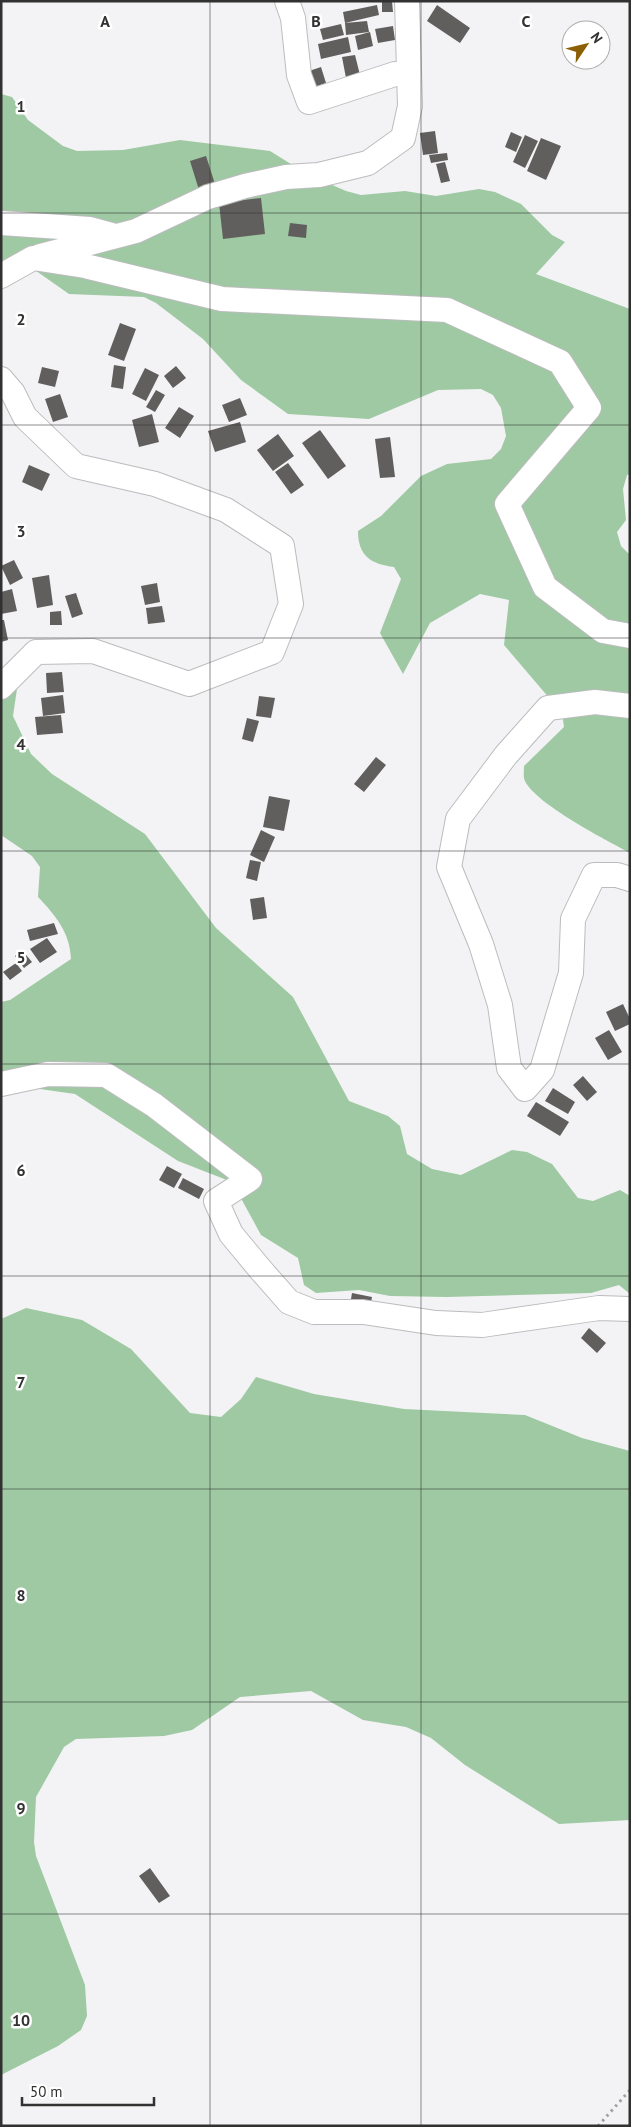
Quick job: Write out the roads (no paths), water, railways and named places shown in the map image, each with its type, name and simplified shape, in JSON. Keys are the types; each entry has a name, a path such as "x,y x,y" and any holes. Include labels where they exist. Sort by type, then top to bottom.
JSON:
{"street":[{"path":"287,1 293,18 299,75 309,102 395,74 408,73"},
{"path":"1,276 33,258 136,231 208,197 286,177 319,175 368,163 402,138 410,106 407,1"},
{"path":"1,223 90,229 116,236"},
{"path":"33,258 85,266 222,299 447,310 560,362 589,408 507,504 545,586 603,631 630,636"},
{"path":"1,378 13,394 24,418 76,466 155,484 226,510 282,546 292,604 272,652 189,684 93,651 36,652 1,687"},
{"path":"630,706 595,702 548,708 506,754 458,819 449,867 481,944 500,1005 510,1068 525,1089 542,1070 571,973 573,919 594,875 617,875 630,879"},
{"path":"1,1084 48,1074 106,1075 154,1105 250,1179 216,1201 231,1234 290,1302 314,1312 363,1312 436,1324 482,1325 599,1308 630,1309"}]}
